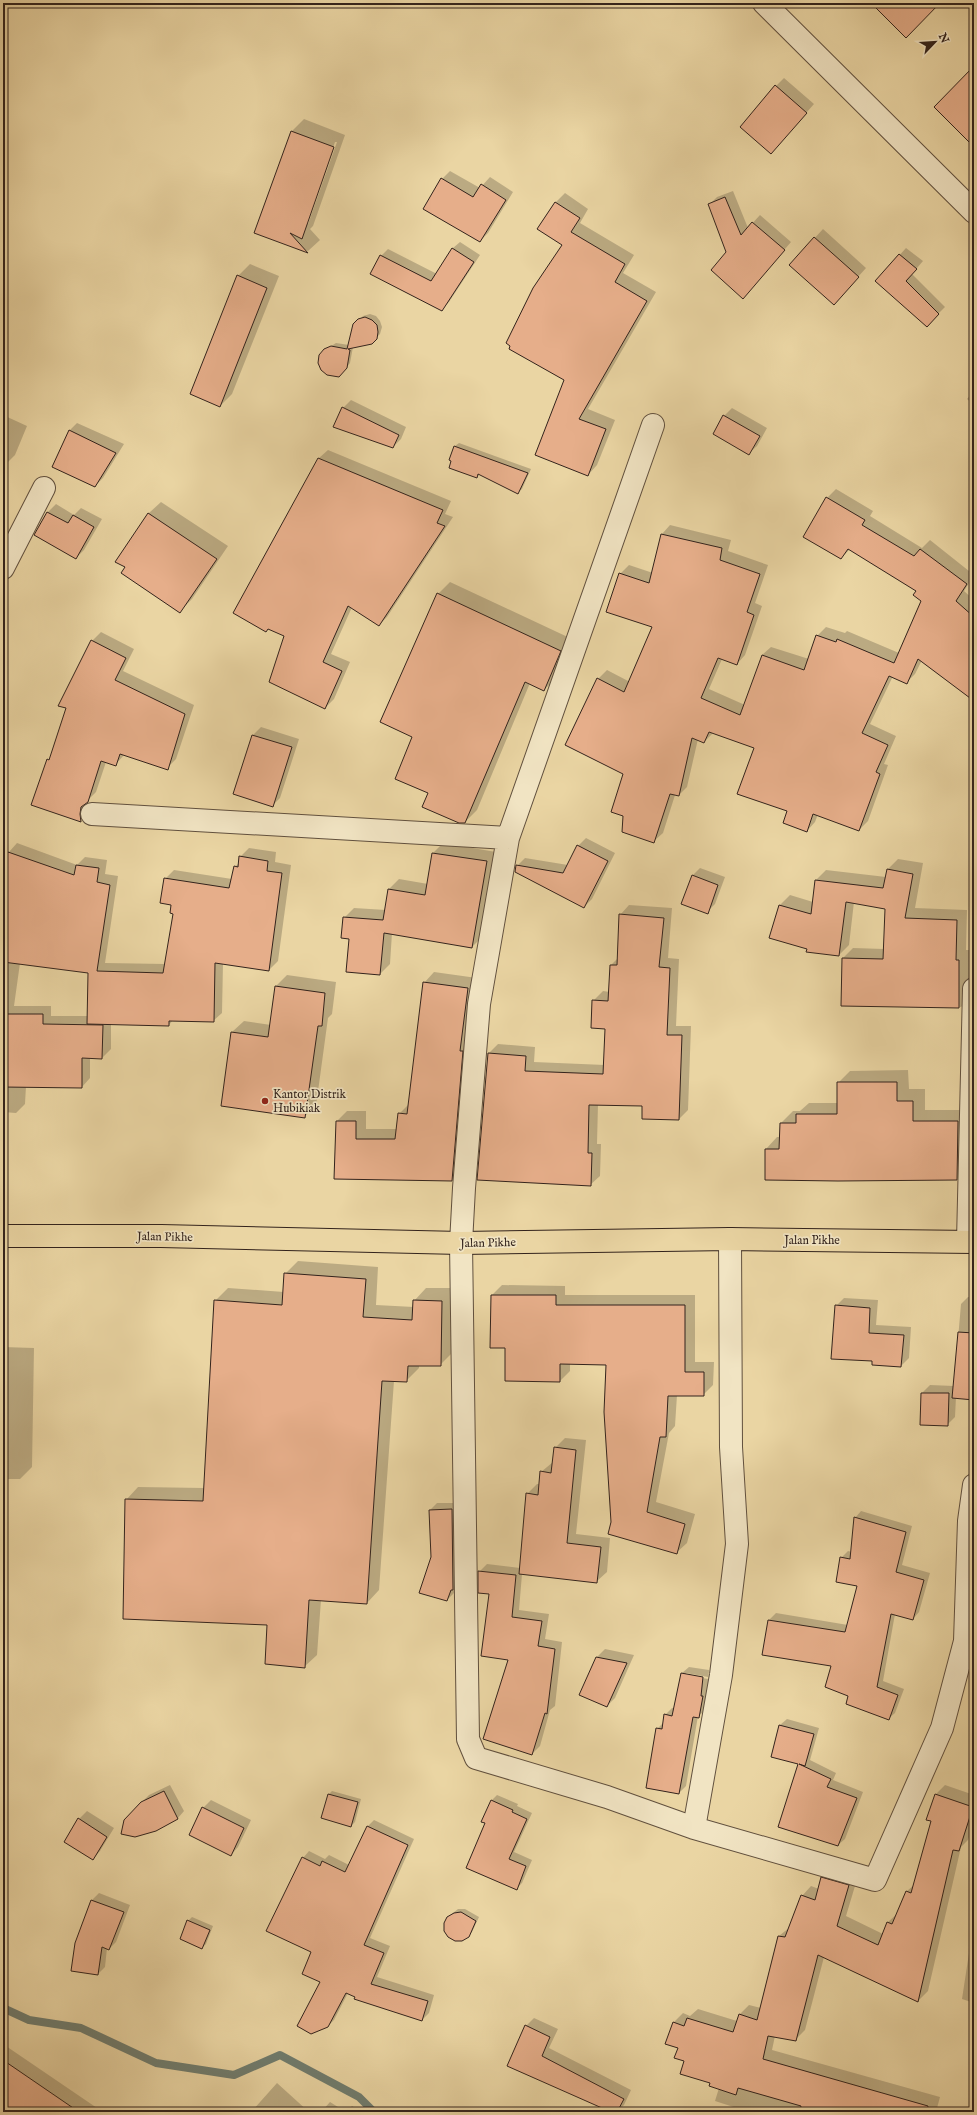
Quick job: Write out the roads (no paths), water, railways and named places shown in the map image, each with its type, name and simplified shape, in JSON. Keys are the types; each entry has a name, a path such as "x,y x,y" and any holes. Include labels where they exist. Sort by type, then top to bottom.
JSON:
{"highway":[{"name":"Jalan Pikhe","path":"3,1236 161,1236 461,1243 730,1239 971,1242"}],"street":[{"path":"764,3 974,212"},
{"path":"653,425 508,838 479,1004 461,1243 468,1739 471,1749 476,1758 607,1797 694,1828 875,1880 942,1728 965,1641 970,1521 974,1485"},
{"path":"3,568 44,488"},
{"path":"92,814 508,838"},
{"path":"971,1242 974,989"},
{"path":"694,1828 720,1675 737,1544 731,1447 730,1239"}],"waterway":[{"path":"3,2008 29,2020 81,2028 156,2063 234,2075 280,2055 359,2097 374,2112"}],"place":[{"name":"Kantor Distrik Hubikiak","path":"265,1101"}]}
